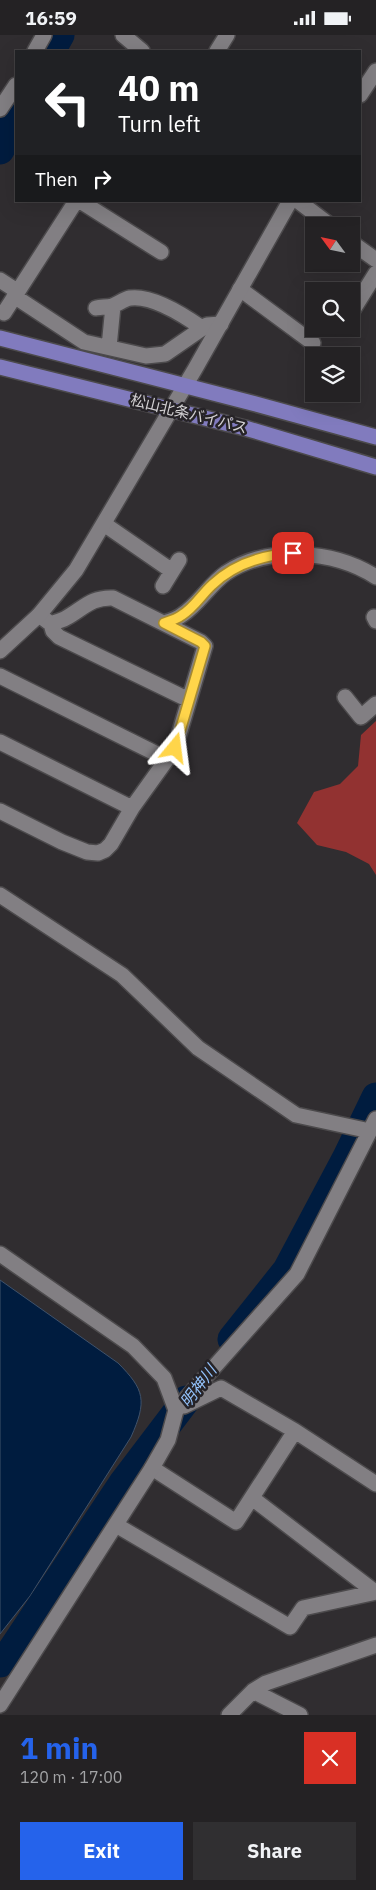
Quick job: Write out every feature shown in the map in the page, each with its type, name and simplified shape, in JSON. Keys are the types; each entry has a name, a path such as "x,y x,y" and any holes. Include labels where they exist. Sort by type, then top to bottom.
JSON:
{"highway":[{"name":"松山北条バイパス","path":"0,338 376,437"},
{"name":"松山北条バイパス","path":"0,367 245,428 376,467"}],"street":[{"path":"36,50 44,35"},
{"path":"218,50 227,35"},
{"path":"127,36 141,50"},
{"path":"361,94 376,71"},
{"path":"0,109 15,86"},
{"path":"4,313 77,202"},
{"path":"80,202 161,252"},
{"path":"0,651 45,619 172,410 289,202"},
{"path":"299,202 319,217"},
{"path":"360,248 376,260"},
{"path":"360,299 376,273"},
{"path":"0,280 84,342 146,356 166,354 207,325 221,323"},
{"path":"240,289 314,343"},
{"path":"96,308 113,306 128,298 140,298 152,301 185,317 202,328"},
{"path":"109,347 113,306"},
{"path":"104,524 176,566 163,586"},
{"path":"164,623 182,615 212,584 227,573 243,564 270,555 293,553 321,557 347,563 376,577"},
{"path":"0,811 62,842 87,852 98,853 105,850 111,844 132,808 175,748 205,646 201,642 113,598 102,597 88,603 64,619 45,619"},
{"path":"45,619 52,631 59,637 190,700"},
{"path":"0,677 167,759"},
{"path":"345,697 361,717 376,704"},
{"path":"0,743 132,808"},
{"path":"0,895 122,975 198,1048 296,1115 373,1125 298,1274 176,1410 168,1440 152,1468 0,1705"},
{"path":"0,1254 133,1345 164,1378 176,1410"},
{"path":"176,1410 221,1388 295,1431 376,1484"},
{"path":"152,1468 236,1522 295,1431"},
{"path":"252,1498 376,1592"},
{"path":"116,1525 290,1627 303,1608 376,1592"},
{"path":"229,1715 253,1691 266,1683 376,1646"},
{"path":"253,1691 300,1715"}],"shaded area":[{"path":"376,721 376,875 369,864 346,852 317,845 297,823 314,792 340,784 358,766 361,735"}],"water":[{"path":"0,1280 118,1363 134,1381 141,1397 141,1405 140,1414 131,1437 30,1596 0,1634"}],"waterway":[{"path":"52,50 60,35"},
{"path":"0,150 15,120"},
{"name":"明神川","path":"232,1339 287,1270 347,1157 376,1097"},
{"name":"明神川","path":"0,1663 8,1656 123,1483 186,1400"}],"route":[{"path":"175,748 205,646 201,642 164,623 182,615 212,584 243,564 270,555 293,553"}]}
